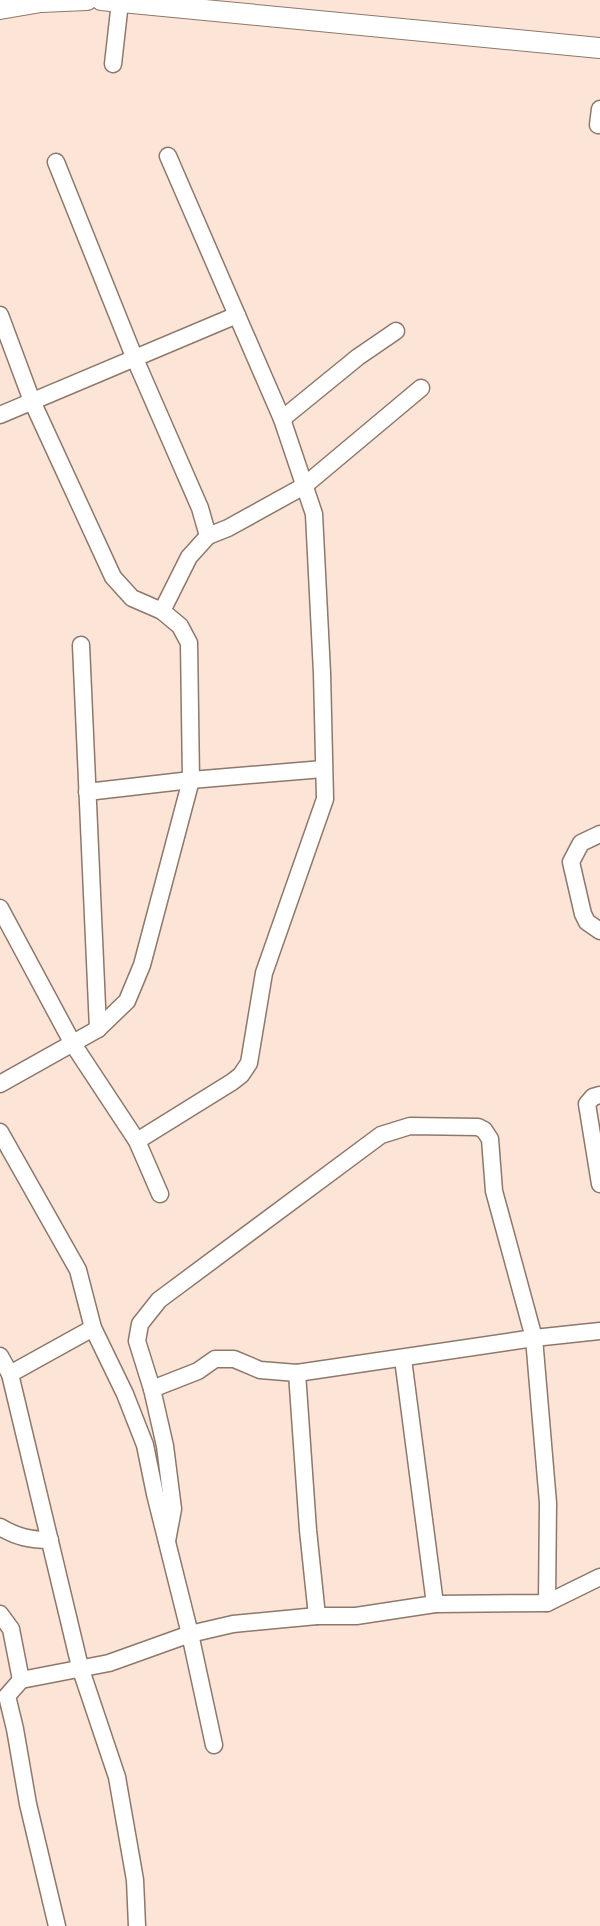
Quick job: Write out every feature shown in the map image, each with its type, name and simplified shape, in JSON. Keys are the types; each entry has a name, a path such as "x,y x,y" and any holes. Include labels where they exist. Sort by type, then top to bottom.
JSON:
{"street":[{"path":"0,9 41,2 87,0"},
{"path":"113,64 111,1 193,5 600,48"},
{"path":"137,1141 232,1082 242,1075 249,1063 264,973 325,799 322,673 314,514 282,420 168,156"},
{"path":"56,162 135,359 200,508 208,536"},
{"path":"0,315 32,401 113,577 132,598 162,612 180,626 189,644 191,780 142,965 127,1001 98,1029 0,1084"},
{"path":"0,414 237,316"},
{"path":"282,420 358,357 396,331"},
{"path":"162,612 189,557 208,536 228,528 304,486 421,388"},
{"path":"80,646 98,1029"},
{"path":"87,792 191,780 323,770"},
{"path":"600,834 581,843 571,862 583,914 587,922 600,931"},
{"path":"0,908 73,1044 137,1141 160,1194"},
{"path":"600,1095 593,1097 587,1104 600,1184"},
{"path":"167,1541 173,1509 165,1446 152,1388 137,1341 140,1324 159,1300 381,1135 410,1126 478,1127 484,1130 490,1139 494,1190 534,1338 548,1503 547,1602"},
{"path":"0,1132 78,1270 93,1328 125,1394 145,1444 214,1745"},
{"path":"10,1374 93,1328"},
{"path":"152,1388 198,1371 215,1360 234,1359 260,1370 297,1373 403,1359 534,1338 600,1331"},
{"path":"0,1356 10,1374 80,1667 117,1777 136,1880 137,1926"},
{"path":"403,1359 435,1604"},
{"path":"297,1373 308,1530 317,1616"},
{"path":"0,1527 19,1538 50,1540"},
{"path":"58,1926 28,1804 16,1729 3,1693 20,1680 108,1663 190,1634 233,1624 317,1616 356,1616 435,1604 547,1602 600,1577"},
{"path":"0,1614 11,1629 20,1680"}]}
